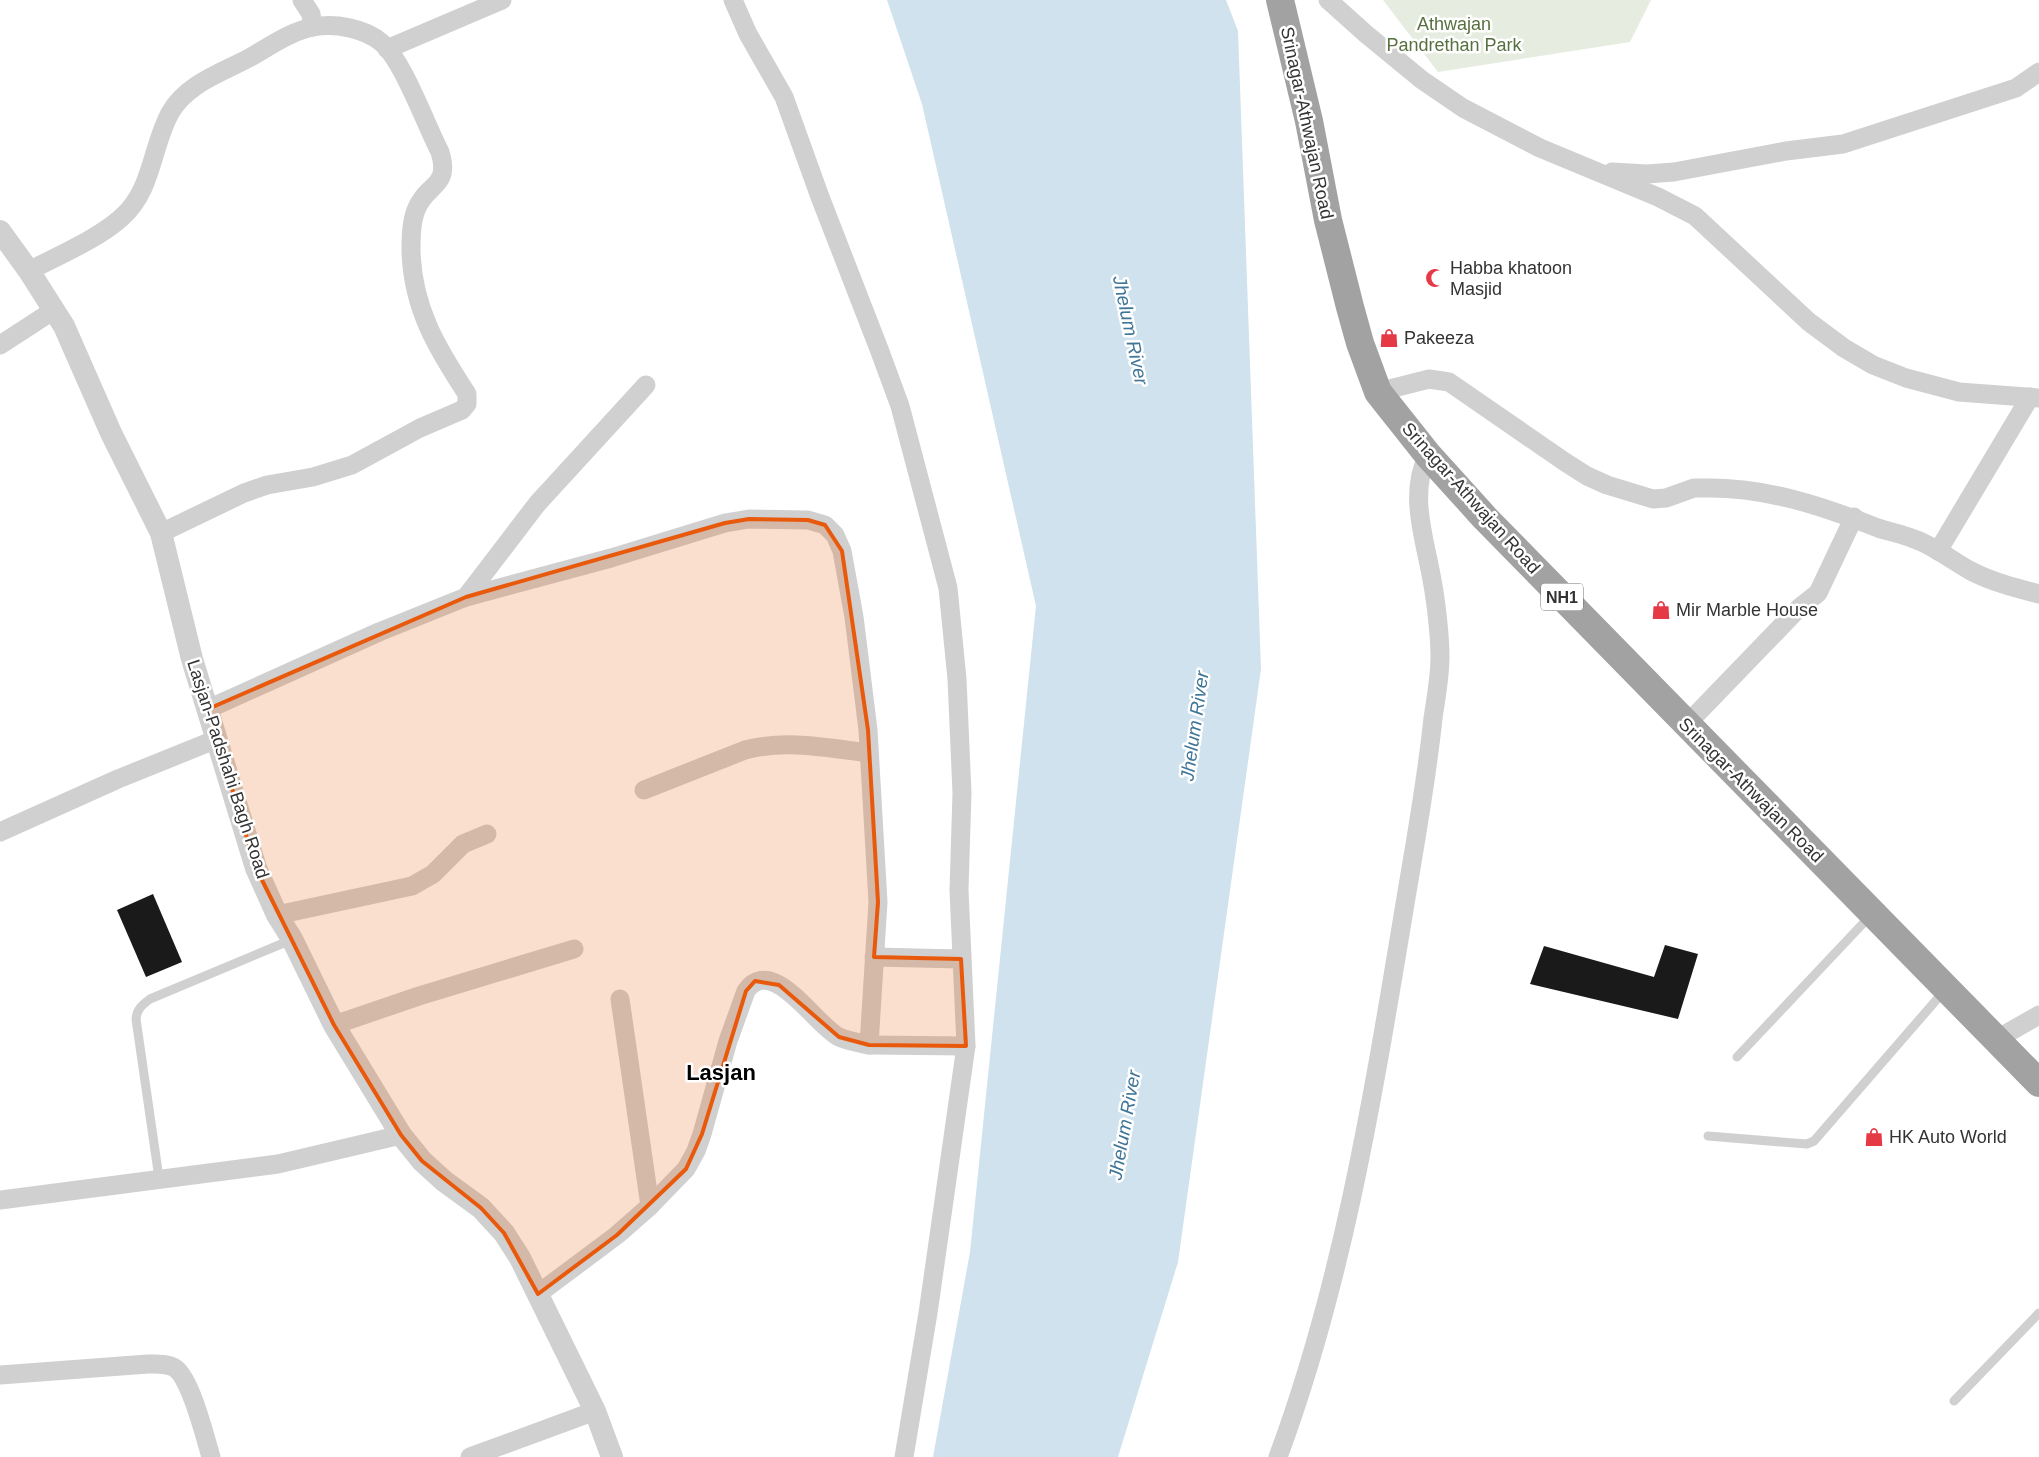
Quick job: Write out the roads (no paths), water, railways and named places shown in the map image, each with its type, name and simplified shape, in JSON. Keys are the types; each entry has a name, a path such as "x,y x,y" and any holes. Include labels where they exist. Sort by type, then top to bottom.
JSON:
{"highway":[{"name":"Srinagar-Athwajan Road","path":"1280,0 1295,56 1328,220 1347,298 1360,343 1378,392 1428,455 1485,518 2039,1083"}],"street":[{"path":"302,0 312,14 313,27"},
{"path":"386,49 502,0"},
{"path":"734,0 748,34 784,97 900,406 948,588 957,678 962,793 959,890 966,1046 928,1313 904,1457"},
{"path":"1328,0 1422,80 1463,108 1540,148 1658,197 1695,216 1809,322 1844,348 1873,365 1906,378 1959,392 2034,397 1938,550"},
{"path":"30,270 90,238 121,218 138,199 154,162 161,135 170,113 185,94 206,80 296,33 313,27 346,28 364,32 382,43 398,63 444,164 440,180 428,191 416,211 411,243 412,272 416,295 422,313 447,364 467,394 467,404 462,410 420,428 352,465 313,477 267,485 244,493 161,532"},
{"path":"1596,171 1640,174 1674,172 1786,151 1843,144 2016,88 2039,72"},
{"name":"Lasjan-Padshahi Bagh Road","path":"0,231 30,270 64,326 111,433 161,532 192,659 256,868 278,915 292,939 334,1025 400,1135 422,1161 444,1181 481,1208 504,1232 520,1258 595,1411 612,1457"},
{"path":"0,345 54,310"},
{"path":"1378,392 1429,379 1449,382 1587,476 1607,485 1653,499 1666,498 1694,488 1717,488 1770,493 1854,518 1915,539 1938,550 1972,572 2003,584 2039,594"},
{"path":"466,597 537,504 646,385"},
{"path":"1278,1457 1290,1423 1323,1310 1352,1202 1382,1041 1428,767 1440,656 1433,582 1418,501 1422,470 1428,455"},
{"path":"1686,725 1799,608 1818,593 1854,518"},
{"path":"208,709 379,632 466,597 601,561 725,523 749,519 808,520 825,525 835,535 842,551 854,617 870,753 878,902 869,1045"},
{"path":"0,832 109,783 217,739"},
{"path":"644,790 758,746 797,744 870,753"},
{"path":"278,915 412,886 433,874 463,844 487,834"},
{"path":"334,1025 574,949"},
{"path":"874,958 961,959"},
{"path":"538,1294 617,1235 650,1206 686,1170 696,1151 728,1041 746,991 755,981 779,985 793,994 823,1025 839,1037 869,1045 966,1046"},
{"path":"620,999 650,1206"},
{"path":"1997,1039 2039,1014"},
{"path":"0,1200 278,1164 400,1135"},
{"path":"0,1375 166,1364 175,1368 183,1378 191,1394 211,1457"},
{"path":"470,1457 595,1411"}],"lane":[{"path":"1737,1057 1873,913"},
{"path":"159,1178 136,1013 140,1007 150,1000 292,939"},
{"path":"1708,1136 1807,1144 1814,1141 1947,988"},
{"path":"1954,1400 2039,1313"}],"water":[{"name":"Jhelum River","path":"887,0 1226,0 1238,31 1261,669 1178,1262 1118,1457 933,1457 970,1252 1036,606 922,104"}],"place":[{"name":"Habba khatoon Masjid","path":"1435,278"},
{"name":"Pakeeza","path":"1389,338"},
{"name":"Mir Marble House","path":"1661,610"},
{"name":"HK Auto World","path":"1874,1137"}],"district":[{"name":"Lasjan","path":"721,1072"}],"park label":[{"name":"Athwajan Pandrethan Park","path":"1454,34"}]}
